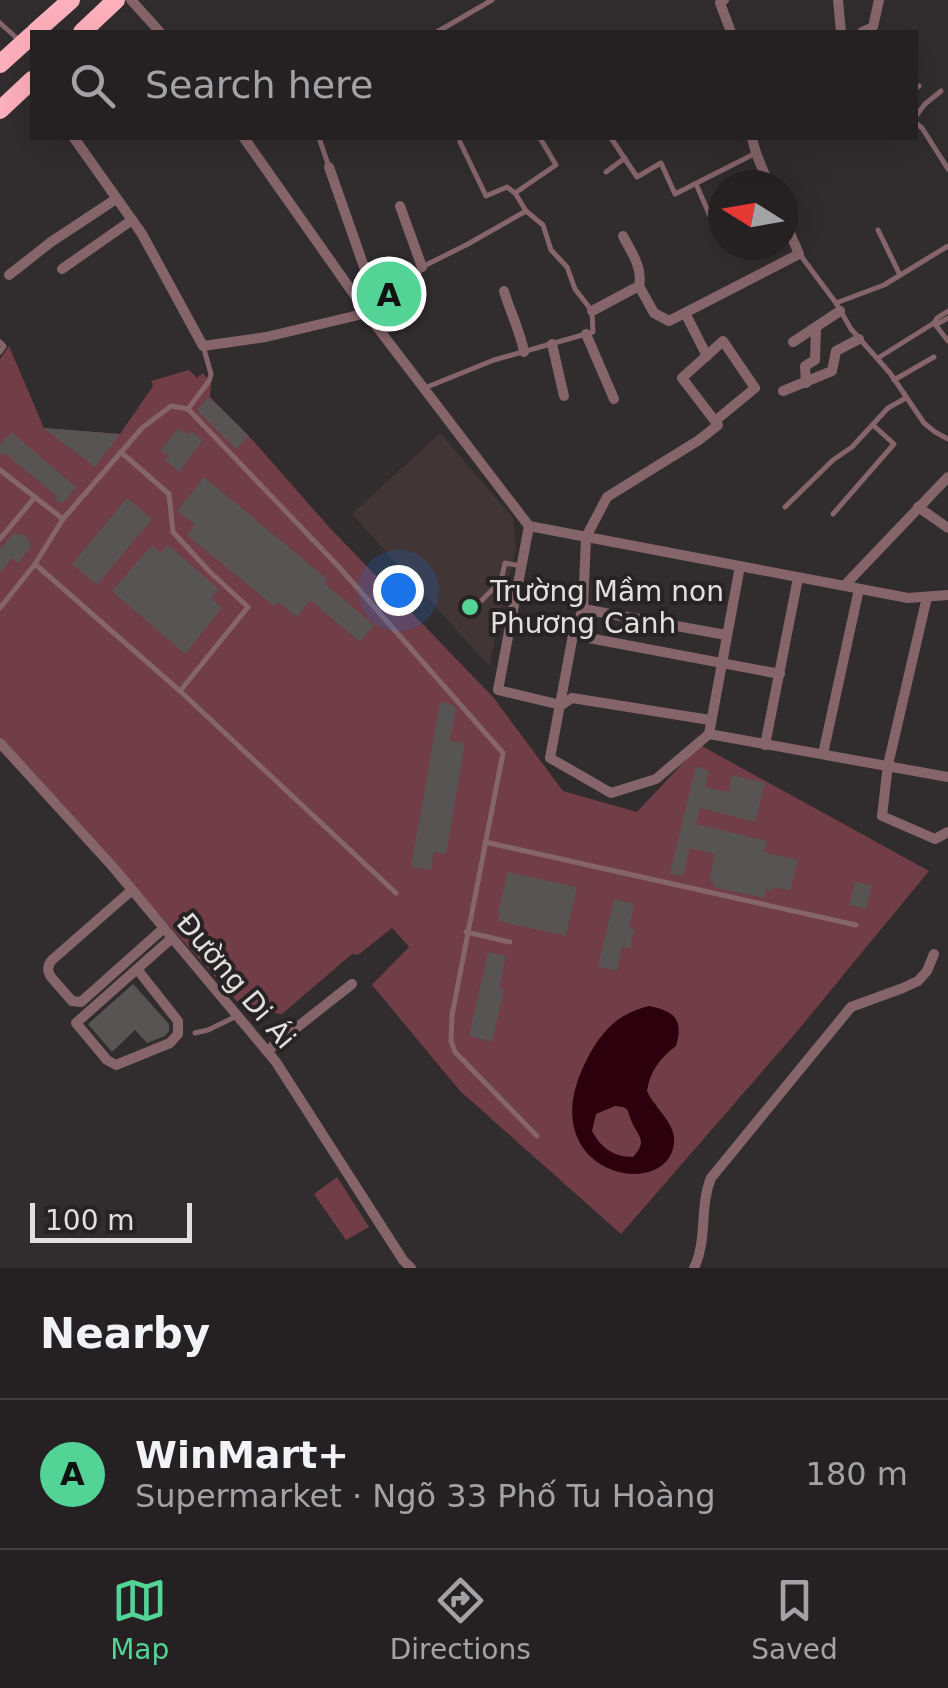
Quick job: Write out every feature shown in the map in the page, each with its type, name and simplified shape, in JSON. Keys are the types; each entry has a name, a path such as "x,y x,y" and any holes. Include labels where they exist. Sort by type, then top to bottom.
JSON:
{"highway":[{"path":"38,30 71,0"},
{"path":"84,30 116,0"},
{"path":"0,110 30,85 3,61 30,37"}],"street":[{"path":"131,0 158,30"},
{"path":"724,0 720,3 730,30"},
{"path":"838,0 841,30"},
{"path":"866,30 873,27 879,0"},
{"path":"76,140 132,220 204,346 266,337 365,310 376,301 328,166"},
{"path":"245,140 365,310 529,526 908,598 948,595"},
{"path":"753,140 763,170"},
{"path":"9,275 116,199"},
{"path":"400,206 422,268"},
{"path":"62,269 132,220"},
{"path":"623,236 637,262 639,286 654,313 669,322 799,254"},
{"path":"592,311 639,286"},
{"path":"504,291 524,352"},
{"path":"793,342 816,328 838,307"},
{"path":"685,313 707,356"},
{"path":"806,382 805,366 815,360 816,328"},
{"path":"586,334 614,400"},
{"path":"782,391 832,371 836,351 859,338"},
{"path":"715,420 755,388 724,340 682,378 718,425 607,497 586,537 583,609 550,758 611,793 656,779 708,734 740,566"},
{"path":"552,344 564,396"},
{"path":"844,586 948,477"},
{"path":"918,508 948,528"},
{"path":"529,526 498,690 560,706 572,698 710,720"},
{"path":"765,745 798,578"},
{"path":"823,754 858,589"},
{"path":"927,597 888,766 882,816 934,840 948,832"},
{"path":"583,609 726,636"},
{"path":"574,636 780,674"},
{"path":"708,734 948,777"},
{"name":"Đường Di Ái","path":"0,743 132,890 276,1062 411,1268"},
{"path":"132,890 48,964 51,977 72,1000 81,1002 164,928"},
{"path":"137,969 178,1021 178,1034 170,1043 116,1066 76,1023 172,938"},
{"path":"694,1268 704,1234 711,1178 851,1007 918,981 934,954"},
{"path":"267,1051 352,984"}],"lane":[{"path":"441,30 492,0"},
{"path":"0,22 30,37"},
{"path":"918,115 924,104 941,91"},
{"path":"918,122 948,169"},
{"path":"320,140 328,166"},
{"path":"515,194 556,164 541,140"},
{"path":"612,140 638,177 662,163 675,194 756,153"},
{"path":"424,388 494,360 594,332 592,311 576,289 567,267 551,250 544,225 507,187 486,196 460,142"},
{"path":"606,172 626,158"},
{"path":"696,184 708,211"},
{"path":"376,301 407,291 416,283 422,268 526,210"},
{"path":"878,230 900,275"},
{"path":"838,307 948,246"},
{"path":"799,254 924,422 948,439"},
{"path":"878,358 948,314"},
{"path":"934,323 948,341"},
{"path":"0,342 4,346 0,352"},
{"path":"188,410 211,374 204,346"},
{"path":"894,380 934,357"},
{"path":"785,507 852,448 888,408 906,398"},
{"path":"0,608 35,564 63,519 142,428 171,406 188,410 339,567 503,752 466,932 451,1041 455,1052 536,1136"},
{"path":"834,514 894,444 873,424"},
{"path":"121,452 169,494 173,532 248,607 180,691"},
{"path":"0,470 63,519"},
{"path":"0,539 35,497"},
{"path":"466,616 500,581 504,563 521,566"},
{"path":"35,564 180,691 396,893"},
{"path":"484,842 856,925"},
{"path":"466,932 510,942"},
{"path":"195,1034 237,1016"}],"shaded area":[{"path":"9,346 44,428 120,434 153,386 151,381 189,370 197,378 203,373 211,384 210,397 493,697 563,791 637,812 700,745 929,871 794,1035 621,1234 460,1091 372,985 409,947 392,928 358,955 352,954 282,1014 244,1009 0,737 0,359"},
{"name":"Trường Mầm non Phương Canh","path":"440,433 513,518 516,549 489,666 352,514"},
{"path":"649,1006 665,1011 675,1018 679,1029 676,1046 657,1066 647,1091 673,1131 669,1158 653,1170 632,1174 609,1168 588,1154 575,1131 573,1100 598,1040 619,1019","holes":["615,1106 628,1111 640,1138 633,1157 608,1150 592,1131 596,1114"]},
{"path":"337,1177 369,1227 346,1240 314,1194"}],"building":[{"path":"209,397 249,436 236,449 197,410"},
{"path":"43,428 120,434 95,467"},
{"path":"178,428 203,440 179,472 165,460 169,456 161,450"},
{"path":"11,432 76,487 62,504 0,452 0,445"},
{"path":"204,477 327,579 324,583 374,625 360,642 310,600 297,617 279,602 275,607 187,535 195,525 177,511"},
{"path":"127,498 152,519 97,585 72,564"},
{"path":"15,532 20,536 23,533 31,547 18,563 12,558 0,573 0,549"},
{"path":"152,545 160,553 168,545 219,589 211,598 222,608 185,654 112,591"},
{"path":"440,702 456,709 450,741 465,743 446,854 434,852 431,870 411,867"},
{"path":"696,766 709,771 705,787 729,792 732,775 765,783 755,822 700,808 696,824 767,841 764,852 798,860 790,891 773,887 772,891 766,889 764,898 714,887 715,883 709,881 715,854 690,848 683,876 670,873"},
{"path":"508,872 577,887 566,936 498,921"},
{"path":"855,882 872,886 866,909 849,905"},
{"path":"614,899 634,904 629,928 635,929 630,948 622,947 617,971 598,967"},
{"path":"488,952 506,956 499,989 504,990 492,1042 469,1036"},
{"path":"133,984 169,1024 169,1031 147,1043 135,1030 112,1052 88,1024"}],"place":[{"name":"WinMart+","path":"389,294"},
{"name":"Trường Mầm non Phương Canh","path":"470,607"}]}
